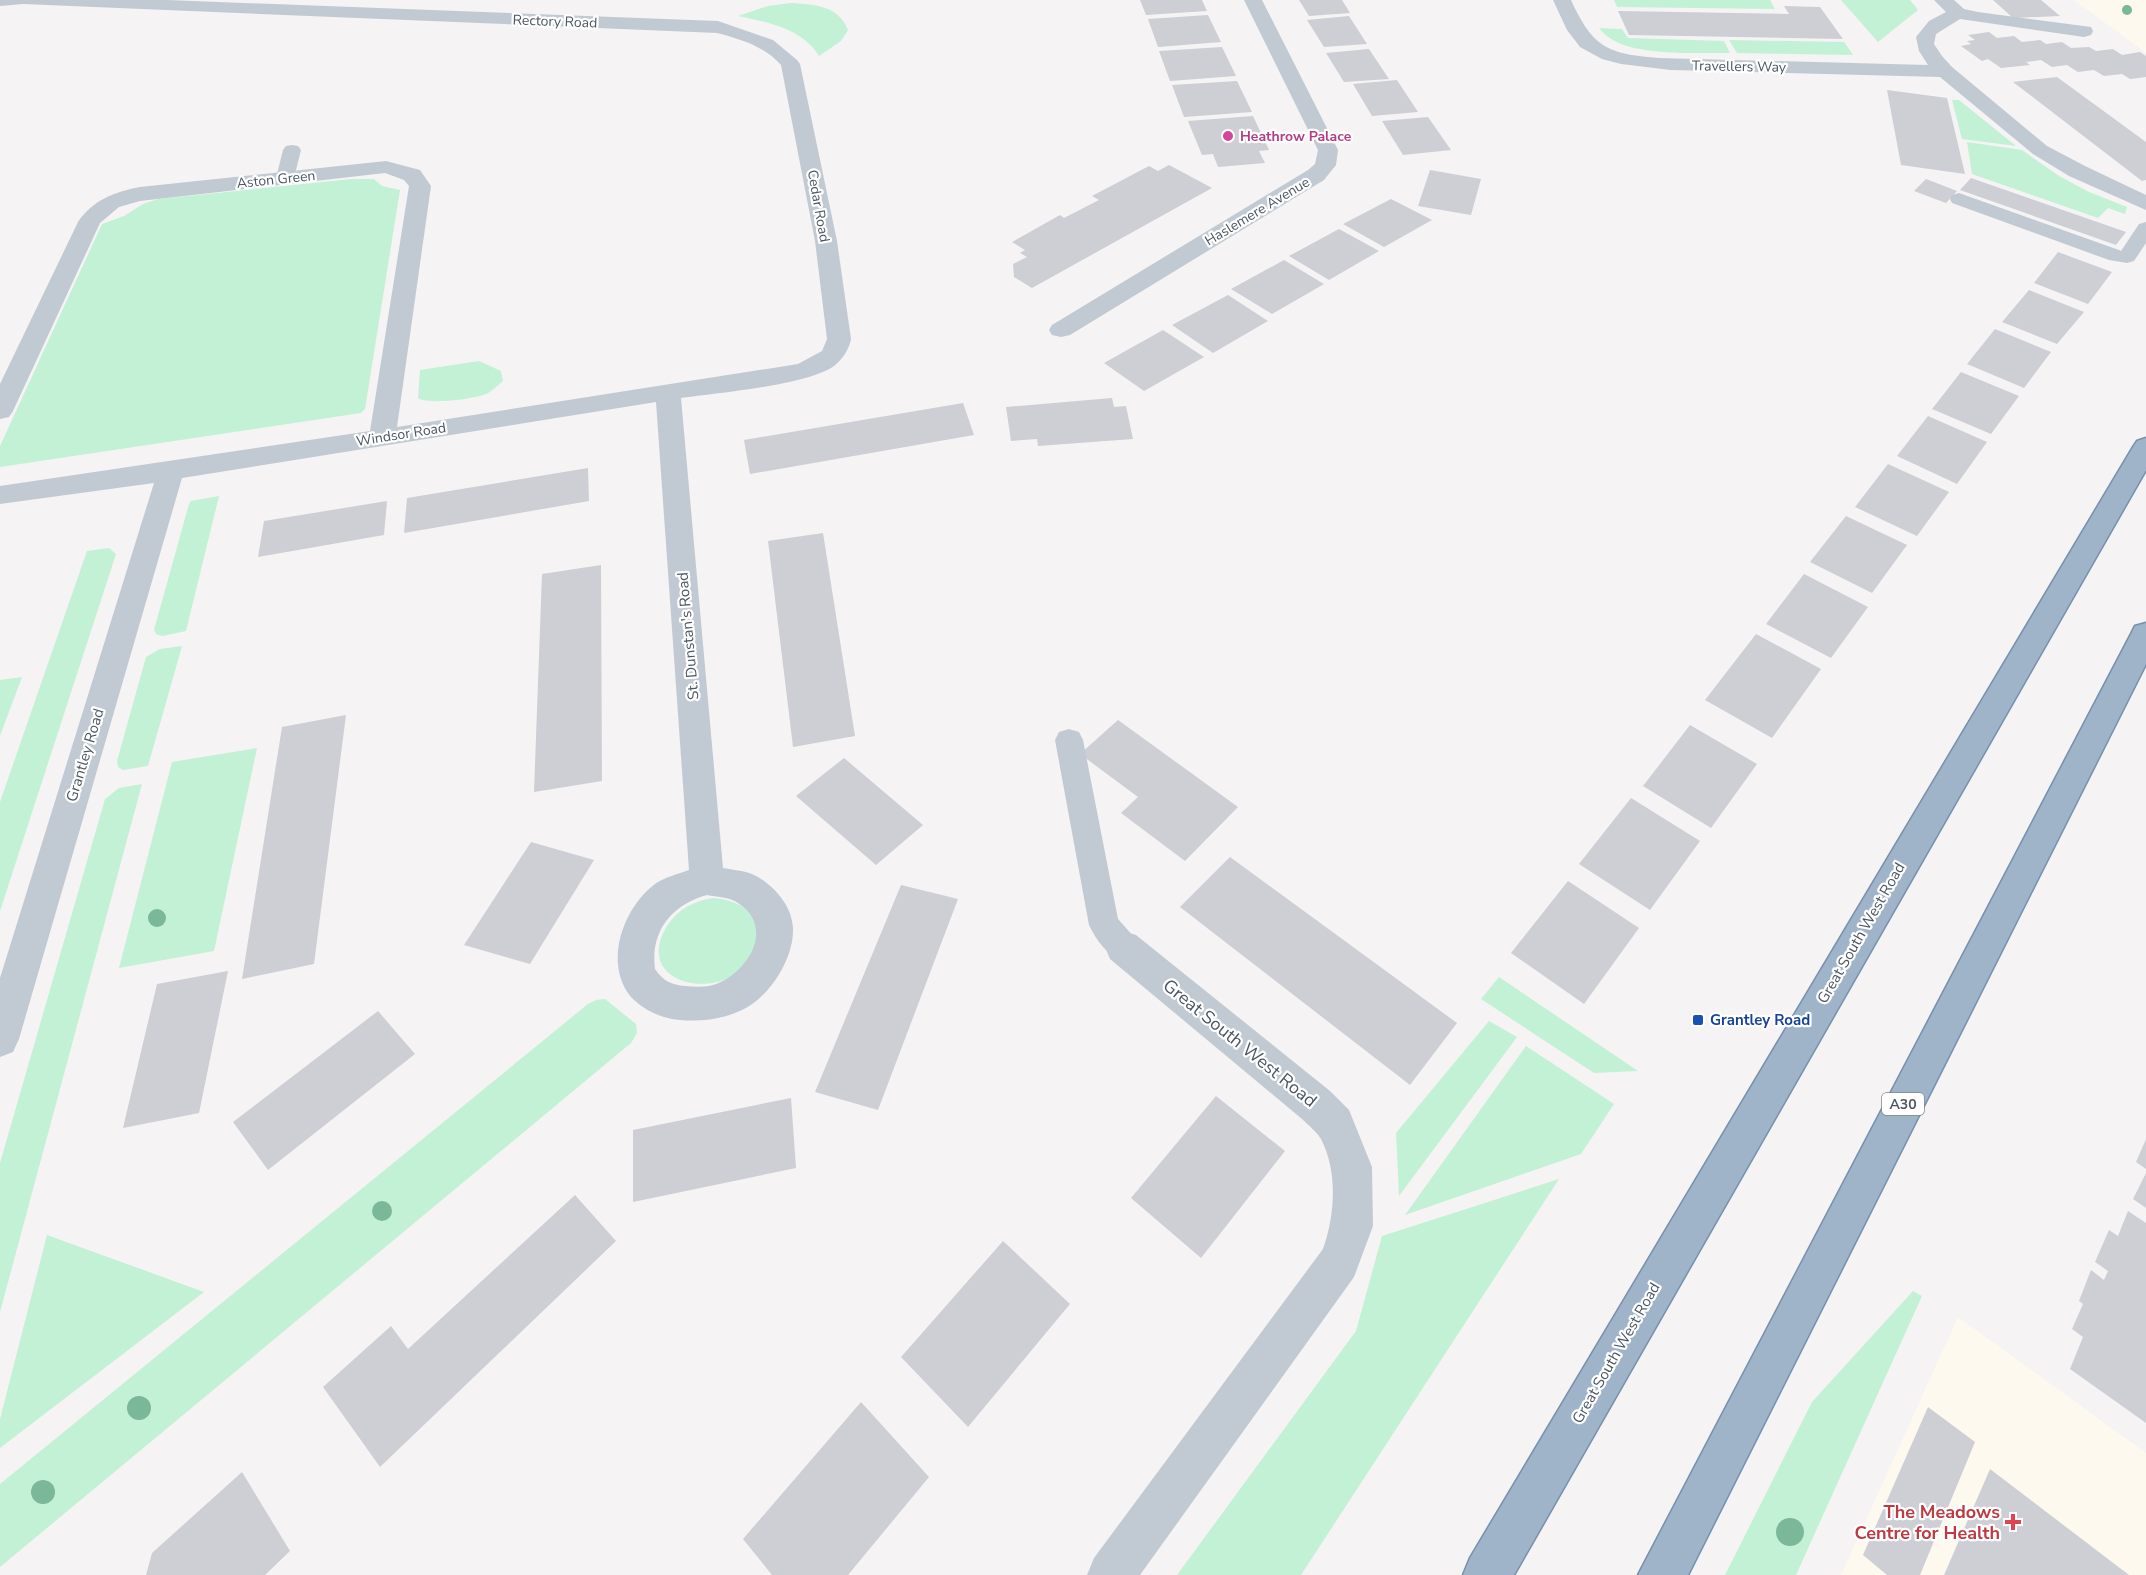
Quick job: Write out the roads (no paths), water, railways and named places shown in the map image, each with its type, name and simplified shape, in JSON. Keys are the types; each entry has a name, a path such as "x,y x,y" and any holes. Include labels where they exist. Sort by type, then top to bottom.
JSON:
{"highway":[{"name":"Great South West Road","path":"1487,1575 2146,447"},
{"name":"A30","path":"1662,1575 2146,634"}],"street":[{"path":"0,2 18,0"},
{"name":"Rectory Road","path":"28,0 358,6 718,27 757,39"},
{"name":"Haslemere Avenue","path":"1061,330 1316,175 1325,165 1328,150 1253,0"},
{"name":"Travellers Way","path":"1562,0 1578,34 1586,42 1605,52 1630,60 1671,64 1945,71"},
{"path":"2084,31 1989,19 1951,6 1928,32 1924,40 1924,47 1945,71 2040,150 2077,171 2146,203"},
{"name":"Cedar Road","path":"757,39 775,48 790,64 827,252 839,339 837,348 831,357 802,371"},
{"name":"Aston Green","path":"0,411 89,222 99,209 123,198 140,194 386,167 406,172 419,182 382,436"},
{"name":"Windsor Road","path":"0,495 171,471 802,371"},
{"name":"St. Dunstan's Road","path":"668,393 708,880"},
{"name":"Grantley Road","path":"0,1040 171,471"},
{"name":"Great South West Road","path":"1111,1575 1339,1262 1352,1226 1354,1212 1352,1167 1335,1124 1316,1105 1123,947"}],"lane":[{"path":"285,178 292,150"},
{"path":"1959,200 2116,256 2127,257 2146,228"},
{"path":"1069,740 1104,925 1123,947"}],"place":[{"name":"Heathrow Palace","path":"1228,136"},
{"name":"Grantley Road","path":"1698,1020"},
{"name":"The Meadows Centre for Health","path":"2013,1522"}]}
